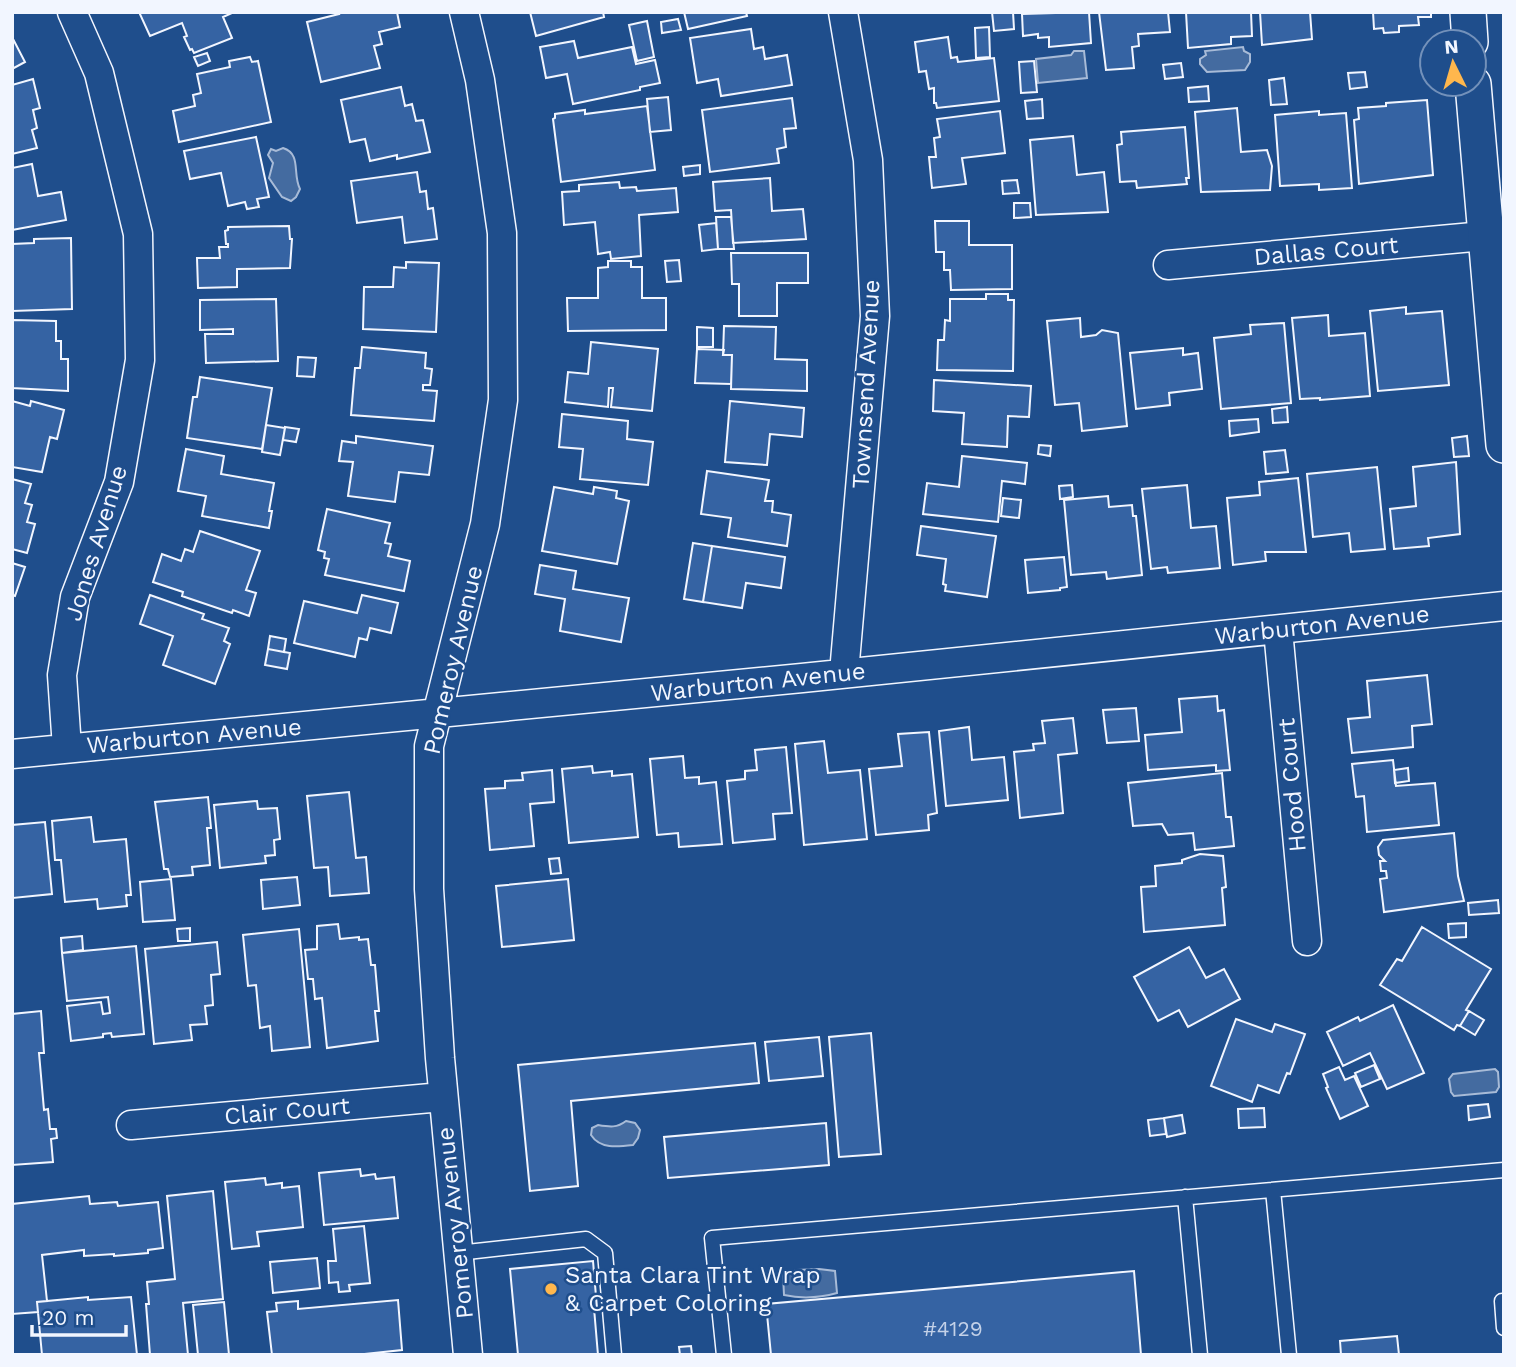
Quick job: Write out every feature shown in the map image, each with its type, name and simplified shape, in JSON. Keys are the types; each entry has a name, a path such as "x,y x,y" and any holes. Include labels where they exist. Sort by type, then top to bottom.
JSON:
{"street":[{"name":"Jones Avenue","path":"68,748 62,675 75,597 119,481 140,360 138,234 99,73 72,12"},
{"name":"Pomeroy Avenue","path":"464,12 480,80 502,233 503,400 485,524 429,746 429,889 442,1097 468,1355"},
{"name":"Townsend Avenue","path":"843,12 868,160 875,317 844,673"},
{"path":"1474,98 1504,445"},
{"name":"Dallas Court","path":"1168,265 1484,236"},
{"name":"Warburton Avenue","path":"12,754 1504,606"},
{"name":"Hood Court","path":"1278,630 1307,941"},
{"name":"Clair Court","path":"131,1125 442,1097"}],"lane":[{"path":"724,1355 712,1238 1504,1170"},
{"path":"1273,1190 1289,1355"},
{"path":"1185,1197 1200,1355"},
{"path":"458,1253 586,1239 605,1253 614,1355"},
{"path":"1504,1301 1504,1328"}],"water":[{"path":"1243,47 1244,51 1250,54 1250,62 1245,70 1207,72 1200,64 1200,59 1206,55 1205,51"},
{"path":"1074,51 1084,51 1087,78 1038,83 1036,59 1071,55"},
{"path":"283,148 293,155 300,189 291,201 282,197 269,178 273,163 268,155 271,149 276,151"},
{"path":"1495,1069 1498,1072 1499,1087 1496,1092 1454,1096 1451,1092 1449,1079 1453,1074"},
{"path":"626,1121 635,1123 640,1130 633,1145 604,1145 591,1135 592,1128 598,1125 620,1125"},
{"path":"797,1270 835,1271 837,1293 810,1297 784,1295 783,1275"}],"building":[{"path":"139,12 234,12 223,17 232,38 194,53 184,37 187,36 182,23 150,36"},
{"path":"338,12 397,12 400,27 379,32 382,44 374,46 380,68 321,82 307,22 339,14"},
{"path":"530,12 603,12 604,17 536,36"},
{"path":"684,12 746,12 747,16 688,29"},
{"path":"992,12 1013,12 1014,29 994,31"},
{"path":"1089,12 1091,43 1049,47 1049,37 1038,38 1038,34 1023,36 1022,14"},
{"path":"1099,12 1168,12 1170,32 1138,34 1139,46 1132,47 1134,68 1106,70"},
{"path":"1186,12 1251,12 1252,36 1231,37 1231,44 1188,48"},
{"path":"1260,12 1310,12 1312,39 1262,45"},
{"path":"1373,12 1431,12 1431,17 1418,17 1419,25 1399,26 1399,32 1384,33 1383,28 1374,29"},
{"path":"678,19 681,30 662,33 661,22"},
{"path":"647,21 654,57 637,61 629,25"},
{"path":"989,27 990,57 976,58 975,28"},
{"path":"751,29 754,49 763,47 765,59 787,55 792,85 721,96 718,79 697,83 690,38"},
{"path":"12,37 25,62 12,69"},
{"path":"948,37 951,58 957,57 958,62 994,58 999,101 937,108 934,103 934,88 929,89 926,71 919,72 915,42"},
{"path":"574,41 578,58 632,47 636,64 655,60 660,83 640,87 640,90 573,104 567,74 546,78 540,47"},
{"path":"207,53 210,61 198,66 194,57"},
{"path":"250,57 252,62 258,61 271,122 179,142 173,111 195,106 193,95 201,93 197,74 230,67 229,61"},
{"path":"1034,61 1037,92 1021,93 1019,62"},
{"path":"1181,63 1183,77 1165,79 1163,65"},
{"path":"1365,72 1367,87 1350,89 1348,73"},
{"path":"1284,78 1287,104 1271,105 1269,80"},
{"path":"33,79 40,108 33,110 37,128 32,130 37,148 12,154 12,85"},
{"path":"1208,86 1209,101 1189,102 1188,88"},
{"path":"401,87 405,106 412,104 416,121 423,120 430,152 370,161 365,139 350,142 341,100"},
{"path":"668,97 671,130 650,132 647,99"},
{"path":"792,98 796,128 784,129 786,147 777,149 779,163 710,172 702,110"},
{"path":"1042,99 1043,118 1027,119 1025,101"},
{"path":"1427,100 1433,175 1359,184 1354,120 1359,119 1358,108"},
{"path":"647,106 655,170 561,182 553,119 555,114 585,110 585,114"},
{"path":"1237,108 1241,152 1267,150 1272,166 1270,190 1201,192 1195,112"},
{"path":"1000,111 1005,153 962,158 966,184 932,188 929,157 936,157 934,138 940,137 937,119"},
{"path":"1319,111 1319,115 1346,113 1352,188 1319,190 1319,184 1280,186 1275,115"},
{"path":"1185,127 1189,178 1186,178 1187,184 1137,188 1136,181 1120,182 1117,145 1122,144 1121,132"},
{"path":"1073,136 1077,175 1104,172 1108,212 1036,215 1030,140"},
{"path":"256,137 269,197 257,199 259,207 247,209 245,202 228,206 221,173 190,179 184,151"},
{"path":"32,164 38,196 61,192 66,220 12,230 12,168"},
{"path":"700,165 700,174 684,176 683,167"},
{"path":"417,172 420,192 426,191 428,209 433,208 437,239 405,243 402,217 357,223 351,181"},
{"path":"770,178 772,211 803,209 806,239 733,243 731,210 715,211 713,182"},
{"path":"1017,180 1019,193 1003,194 1002,181"},
{"path":"619,182 620,188 636,187 637,191 676,188 678,212 639,215 641,256 611,259 610,252 598,254 595,222 564,225 562,192 579,191 579,185"},
{"path":"1014,203 1030,203 1031,217 1014,218"},
{"path":"716,217 731,217 734,249 718,249"},
{"path":"935,221 969,221 969,245 1012,245 1012,289 951,290 950,270 944,270 944,252 936,252"},
{"path":"716,223 718,249 702,251 699,225"},
{"path":"289,226 292,239 290,268 237,269 237,287 198,288 197,258 220,258 219,247 228,247 225,231 228,227"},
{"path":"71,238 72,309 12,311 12,244 34,243 34,239"},
{"path":"731,253 808,253 808,283 777,283 777,316 739,316 739,284 732,284"},
{"path":"679,260 681,281 667,282 665,261"},
{"path":"608,261 631,261 631,267 642,267 642,298 666,298 666,330 568,331 567,298 598,298 598,268 608,267"},
{"path":"406,262 439,263 436,332 363,329 364,287 393,287 394,267 406,268"},
{"path":"986,294 1008,294 1008,300 1014,300 1013,371 937,370 938,340 944,340 945,320 950,321 950,299 986,299"},
{"path":"276,299 278,361 206,363 205,334 233,334 233,329 200,330 200,300"},
{"path":"1406,307 1406,314 1442,311 1449,385 1378,391 1370,311"},
{"path":"1328,315 1329,336 1365,333 1370,396 1300,399 1292,318"},
{"path":"1080,318 1081,337 1096,335 1102,330 1118,333 1127,426 1082,431 1079,403 1055,405 1047,321"},
{"path":"12,320 56,321 56,341 61,341 61,359 68,359 68,391 12,388"},
{"path":"1284,323 1291,403 1221,409 1214,338 1251,334 1250,325"},
{"path":"724,326 776,327 775,359 807,360 807,391 731,389 732,355 723,355"},
{"path":"697,327 713,328 713,347 697,347"},
{"path":"591,342 658,349 652,411 611,407 613,388 609,388 608,407 565,402 568,372 588,374"},
{"path":"362,347 426,353 425,368 432,369 430,385 423,385 423,390 437,391 434,421 351,415 355,368 360,368"},
{"path":"1183,348 1183,355 1198,353 1202,389 1169,393 1170,405 1136,409 1130,353"},
{"path":"697,349 724,350 723,355 732,355 731,384 695,383"},
{"path":"298,357 316,358 314,377 297,376"},
{"path":"200,377 272,388 262,449 187,438 193,397 197,397"},
{"path":"934,380 1031,386 1029,417 1008,416 1007,447 962,444 964,413 933,411"},
{"path":"12,401 30,406 31,401 64,410 57,439 50,437 42,472 12,467"},
{"path":"730,401 804,408 802,437 770,434 767,465 725,462"},
{"path":"1287,407 1288,422 1273,423 1272,409"},
{"path":"562,414 628,421 627,439 653,442 648,485 580,479 583,449 559,447"},
{"path":"1258,419 1259,432 1230,436 1229,421"},
{"path":"266,425 285,428 280,455 262,452"},
{"path":"285,427 299,429 296,442 283,440"},
{"path":"356,436 433,446 429,475 399,472 395,502 348,496 353,462 339,461 342,441 356,443"},
{"path":"1467,436 1469,456 1454,457 1452,438"},
{"path":"1039,445 1051,446 1050,456 1038,454"},
{"path":"186,449 224,456 221,474 274,483 269,528 202,516 206,496 178,491"},
{"path":"1285,450 1288,472 1266,474 1264,452"},
{"path":"962,456 1027,463 1025,484 1002,481 998,522 923,514 927,483 959,487"},
{"path":"1456,462 1460,534 1428,538 1429,546 1394,549 1390,509 1416,506 1413,467"},
{"path":"1377,467 1385,549 1351,552 1349,533 1313,537 1307,474"},
{"path":"707,471 769,480 765,501 773,501 772,512 791,515 787,546 728,537 731,518 701,514"},
{"path":"1298,478 1306,552 1265,552 1266,561 1233,565 1227,498 1260,495 1259,482"},
{"path":"12,479 31,484 25,503 32,505 27,522 35,524 27,553 12,549"},
{"path":"1072,485 1073,497 1060,499 1059,486"},
{"path":"1187,485 1191,528 1216,526 1220,568 1168,573 1167,567 1151,569 1142,489"},
{"path":"554,487 593,494 594,487 617,491 616,498 629,501 617,564 542,551"},
{"path":"1108,496 1109,507 1132,505 1133,516 1136,516 1142,575 1107,579 1106,572 1071,575 1064,500"},
{"path":"1003,498 1021,500 1019,518 1001,516"},
{"path":"327,509 390,523 385,543 391,544 388,556 410,561 404,591 325,575 329,559 324,558 325,552 318,550"},
{"path":"921,526 996,536 987,597 945,591 946,585 943,584 946,559 917,555"},
{"path":"200,531 260,551 246,590 256,593 249,616 182,596 183,592 153,582 162,554 181,561 185,549 193,552"},
{"path":"693,543 712,546 703,602 684,599"},
{"path":"712,546 785,557 781,588 746,583 742,608 703,602"},
{"path":"1064,557 1067,587 1028,593 1025,560"},
{"path":"12,563 25,567 15,596 12,595"},
{"path":"540,565 576,571 573,589 629,598 621,642 560,631 565,599 535,594"},
{"path":"150,595 204,614 202,619 229,628 224,641 230,644 215,684 163,665 173,636 140,624"},
{"path":"362,595 398,603 391,633 370,628 367,640 359,638 355,657 294,643 304,601 357,613"},
{"path":"270,636 286,639 284,652 268,649"},
{"path":"268,649 290,653 287,669 265,665"},
{"path":"1427,675 1432,724 1412,726 1413,747 1352,753 1348,719 1370,717 1367,681"},
{"path":"1217,696 1218,711 1224,710 1230,770 1216,771 1216,765 1148,770 1145,735 1182,732 1179,699"},
{"path":"1136,708 1139,741 1107,743 1103,710"},
{"path":"1073,718 1077,753 1058,755 1063,813 1020,818 1014,752 1034,750 1033,744 1045,743 1042,721"},
{"path":"969,727 972,760 1004,757 1008,800 946,806 939,731"},
{"path":"929,732 937,813 928,815 929,830 876,835 869,769 902,766 898,734"},
{"path":"824,741 828,773 860,770 867,839 804,845 795,744"},
{"path":"786,747 792,813 773,814 775,839 733,843 727,781 745,779 745,771 757,770 755,750"},
{"path":"683,756 685,778 699,777 699,784 716,782 722,844 679,847 678,833 657,835 650,759"},
{"path":"1393,760 1396,786 1435,783 1439,825 1367,832 1364,796 1356,797 1352,764"},
{"path":"592,766 593,773 612,771 612,776 632,774 638,837 569,843 562,769"},
{"path":"1408,768 1409,781 1395,783 1394,770"},
{"path":"552,770 554,802 530,804 534,846 490,850 485,789 505,788 505,781 523,780 522,773"},
{"path":"1222,773 1226,817 1231,817 1234,846 1195,850 1193,833 1168,835 1162,824 1133,826 1128,783"},
{"path":"349,792 356,858 366,857 369,893 330,896 328,867 314,868 307,796"},
{"path":"208,797 210,865 192,867 193,875 170,877 168,869 164,869 155,802"},
{"path":"257,801 258,809 277,808 280,839 274,840 275,855 265,856 266,863 220,868 214,805"},
{"path":"91,817 94,842 126,839 131,895 126,895 127,906 98,909 97,899 65,902 61,860 55,860 52,821"},
{"path":"45,822 52,894 13,898 12,825"},
{"path":"1454,833 1458,876 1464,901 1384,912 1380,879 1387,878 1386,871 1381,871 1380,861 1385,861 1379,855 1378,847 1383,840"},
{"path":"1200,854 1223,856 1226,887 1222,888 1225,925 1144,932 1141,887 1156,886 1155,866 1182,863 1182,860"},
{"path":"559,858 561,873 551,874 549,859"},
{"path":"297,877 300,905 263,909 261,880"},
{"path":"171,879 175,920 143,922 140,882"},
{"path":"568,879 574,940 502,947 496,886"},
{"path":"1498,900 1499,913 1469,915 1468,903"},
{"path":"1466,923 1466,937 1449,938 1448,924"},
{"path":"338,924 340,939 368,939 371,965 375,965 379,1011 375,1011 378,1041 327,1048 322,998 315,999 313,979 308,979 305,950 317,949 317,926"},
{"path":"1422,927 1491,969 1466,1010 1469,1011 1460,1026 1457,1025 1454,1030 1380,985 1397,959 1402,961"},
{"path":"190,928 190,941 178,941 177,929"},
{"path":"299,929 310,1047 272,1051 270,1026 260,1028 256,985 248,986 243,935"},
{"path":"82,936 83,950 62,953 61,938"},
{"path":"217,942 220,974 211,975 213,1005 205,1006 207,1024 190,1025 192,1040 154,1044 145,949"},
{"path":"136,946 144,1034 112,1037 111,1033 103,1034 103,1037 71,1041 67,1006 101,1002 103,1014 110,1013 108,997 67,1001 62,953"},
{"path":"1189,947 1206,978 1224,969 1240,999 1188,1027 1179,1010 1158,1021 1134,977"},
{"path":"1393,1005 1424,1073 1387,1089 1370,1053 1343,1066 1327,1032 1358,1017 1360,1021"},
{"path":"41,1011 44,1053 39,1053 44,1110 48,1109 50,1129 56,1129 57,1138 51,1139 53,1162 12,1165 12,1014"},
{"path":"1469,1011 1484,1020 1475,1035 1460,1026"},
{"path":"1236,1019 1272,1032 1275,1024 1305,1034 1290,1074 1287,1073 1279,1093 1258,1085 1252,1102 1211,1086"},
{"path":"871,1033 881,1154 839,1157 829,1037"},
{"path":"819,1037 823,1076 769,1081 765,1042"},
{"path":"755,1043 759,1083 571,1101 578,1186 530,1191 518,1065"},
{"path":"1374,1065 1380,1079 1361,1087 1355,1073"},
{"path":"1339,1067 1345,1080 1354,1076 1368,1106 1340,1119 1326,1088 1328,1087 1323,1074"},
{"path":"1488,1104 1490,1117 1469,1120 1468,1106"},
{"path":"1264,1108 1265,1127 1239,1128 1238,1109"},
{"path":"1182,1115 1185,1133 1167,1137 1164,1118"},
{"path":"1164,1118 1166,1134 1150,1136 1148,1120"},
{"path":"826,1123 829,1165 668,1178 664,1137"},
{"path":"360,1169 361,1176 375,1174 376,1179 394,1177 398,1218 324,1225 319,1173"},
{"path":"265,1178 266,1185 282,1183 282,1188 299,1186 303,1227 257,1232 259,1246 232,1249 225,1182"},
{"path":"213,1191 223,1299 183,1303 188,1355 150,1355 147,1282 175,1279 167,1196"},
{"path":"89,1196 90,1204 117,1202 118,1206 158,1202 163,1248 148,1250 148,1253 114,1256 84,1256 84,1250 42,1255 47,1301 37,1302 38,1312 12,1314 12,1204"},
{"path":"364,1226 370,1283 349,1285 350,1291 339,1292 338,1282 329,1283 328,1261 336,1261 333,1229"},
{"path":"317,1258 320,1288 273,1293 270,1262"},
{"path":"593,1261 598,1355 518,1355 510,1269"},
{"path":"1134,1271 1141,1355 771,1355 766,1304"},
{"path":"88,1297 88,1300 131,1297 137,1355 42,1355 37,1302"},
{"path":"398,1300 402,1350 355,1355 272,1355 267,1312 277,1311 276,1303 298,1301 298,1309"},
{"path":"224,1302 229,1355 198,1355 193,1305"},
{"path":"1397,1336 1399,1355 1341,1355 1340,1341"},
{"path":"691,1346 692,1355 680,1355 679,1347"}],"place":[{"name":"Santa Clara Tint Wrap & Carpet Coloring","path":"551,1289"}]}
